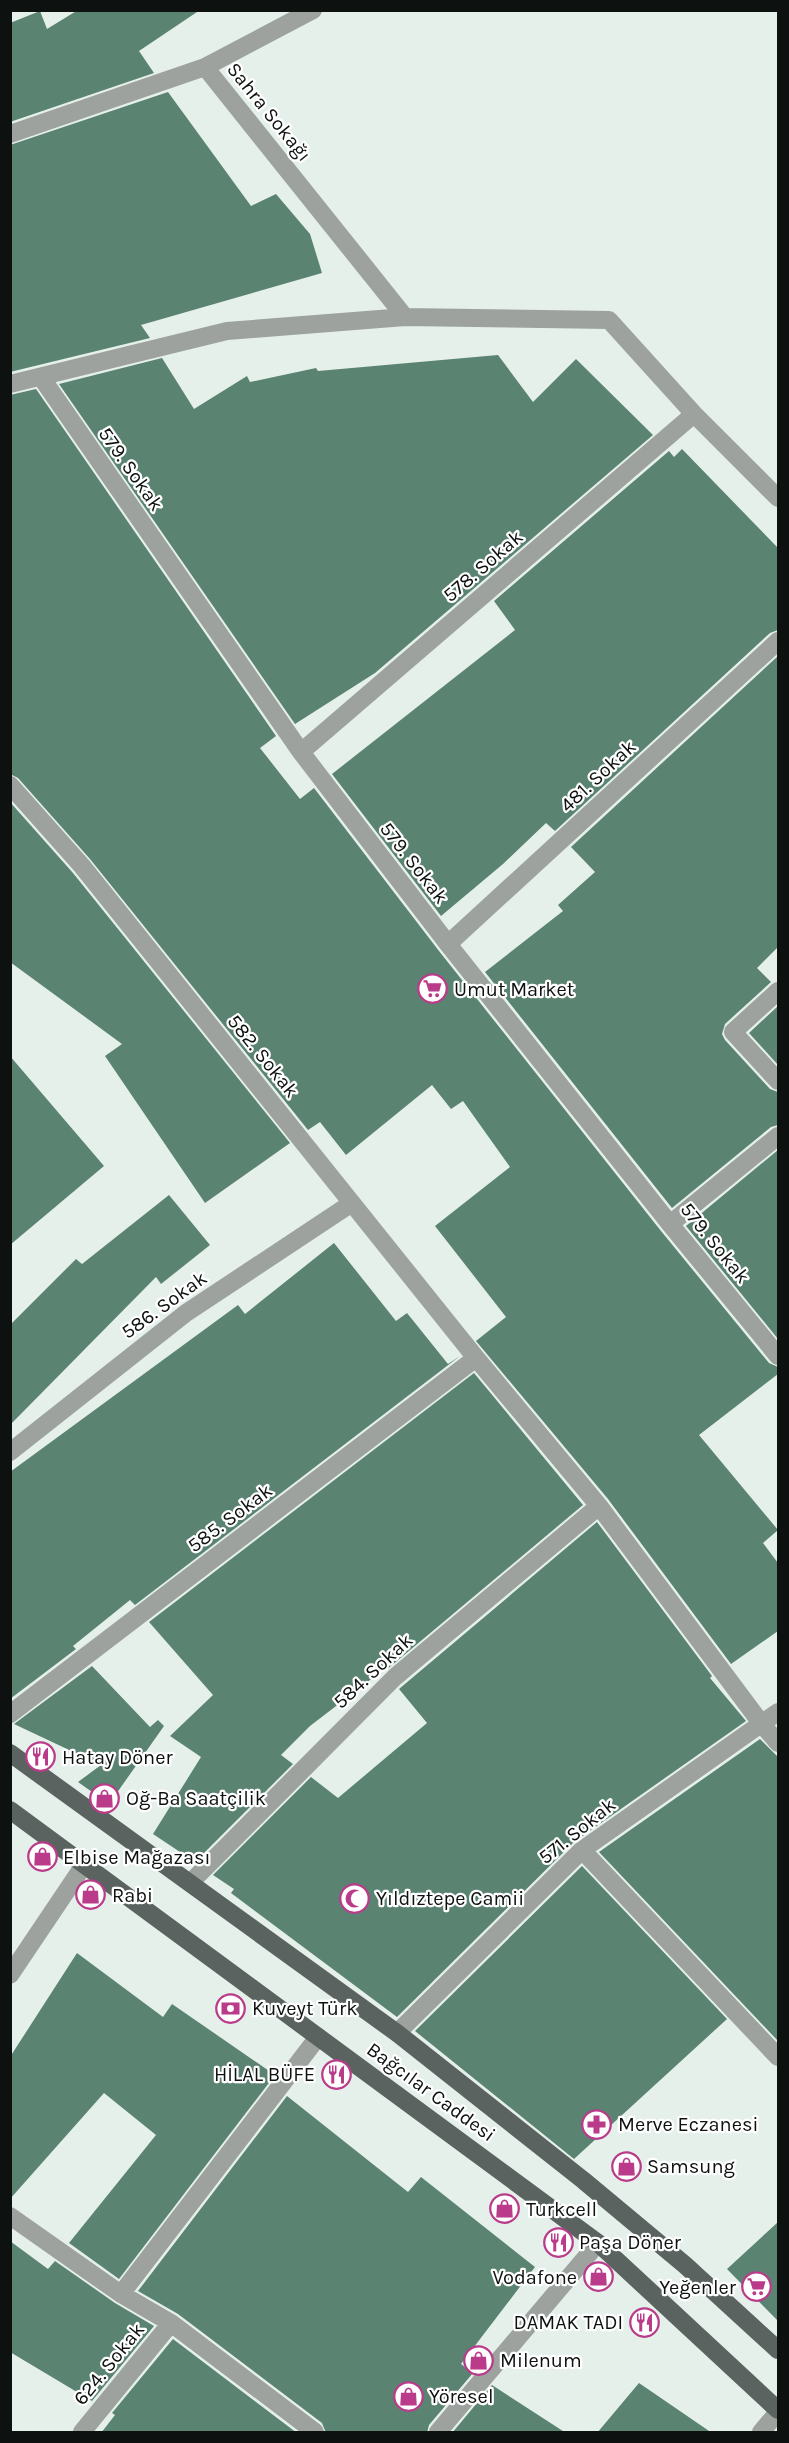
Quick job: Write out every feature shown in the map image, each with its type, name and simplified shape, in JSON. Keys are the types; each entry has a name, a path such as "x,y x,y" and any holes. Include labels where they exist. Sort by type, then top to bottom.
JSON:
{"main road":[{"name":"Bağcılar Caddesi","path":"10,1753 397,2033 591,2187 684,2265 778,2350"},
{"name":"Bağcılar Caddesi","path":"10,1810 597,2242 778,2411"}],"street":[{"path":"205,67 313,10"},
{"name":"Sahra Sokağı","path":"10,134 205,67 405,317"},
{"path":"10,384 227,331 405,317 609,320 694,414 778,498"},
{"name":"579. Sokak","path":"41,377 301,753 448,944 778,1356"},
{"name":"578. Sokak","path":"301,753 694,414"},
{"name":"481. Sokak","path":"448,944 778,641"},
{"name":"582. Sokak","path":"10,785 82,866 477,1358 599,1506 778,1743"},
{"path":"778,991 733,1032 778,1081"},
{"path":"670,1224 778,1136"},
{"name":"586. Sokak","path":"10,1452 186,1313 352,1203"},
{"name":"585. Sokak","path":"10,1714 477,1358"},
{"name":"584. Sokak","path":"190,1883 395,1677 599,1506"},
{"name":"571. Sokak","path":"397,2033 582,1850 778,1712"},
{"path":"582,1850 778,2057"},
{"path":"10,1975 84,1864"},
{"path":"122,2294 318,2037"},
{"path":"10,2216 122,2294 171,2323 315,2433"},
{"path":"438,2433 597,2242"},
{"name":"624. Sokak","path":"82,2433 171,2323"},
{"path":"760,2433 778,2411"}],"building":[{"path":"78,10 200,10 139,51 154,73 10,122 10,23 40,11 47,29"},
{"path":"168,92 251,206 276,194 310,234 322,273 141,325 150,338 10,372 10,145"},
{"path":"498,355 533,402 576,359 653,435 375,673 295,724 59,384 162,358 194,409 247,376 250,382 316,368 318,371"},
{"path":"36,389 276,736 260,748 300,799 314,788 439,951 661,1231 769,1363 778,1367 778,1374 699,1435 778,1530 763,1543 778,1563 778,1631 731,1664 608,1499 476,1341 506,1317 435,1226 510,1167 463,1101 451,1109 432,1085 346,1155 320,1122 308,1130 90,859 18,778 10,774 10,395"},
{"path":"682,449 778,548 778,630 770,633 555,831 546,823 503,864 441,916 332,774 515,630 494,601 669,451 674,457"},
{"path":"778,656 778,947 757,968 771,982 725,1024 722,1034 770,1089 778,1092 778,1125 771,1127 672,1208 485,972 563,911 558,905 595,872 571,847"},
{"path":"10,802 73,873 290,1143 205,1203 105,1056 122,1044 10,962"},
{"path":"778,1006 778,1065 749,1033"},
{"path":"10,1056 104,1166 10,1245"},
{"path":"778,1150 778,1339 686,1226"},
{"path":"169,1195 210,1245 161,1284 156,1277 10,1425 10,1325 76,1259 82,1264"},
{"path":"334,1243 396,1321 407,1313 448,1364 460,1356 135,1605 130,1600 73,1646 76,1649 10,1699 10,1472 238,1305 245,1314"},
{"path":"474,1373 583,1505 385,1671 383,1670 310,1726 281,1755 293,1764 195,1862 153,1834 201,1757 170,1736 213,1695 149,1622"},
{"path":"597,1522 712,1676 710,1678 746,1721 574,1842 397,2017 231,1893 234,1889 213,1875 311,1777 338,1798 427,1723 399,1689"},
{"path":"92,1666 150,1727 158,1720 164,1726 109,1804 78,1782 101,1765 14,1724"},
{"path":"760,1739 778,1757 778,2041 599,1852"},
{"path":"582,1866 727,2019 574,2159 415,2031"},
{"path":"77,1953 163,2017 172,2004 275,2075 119,2279 69,2243 156,2135 104,2093 10,2199 10,2057"},
{"path":"287,2096 408,2192 421,2177 535,2267 461,2364 473,2373 429,2425 427,2433 326,2433 322,2423 178,2314 138,2291"},
{"path":"778,2222 778,2321 727,2269"},
{"path":"10,2241 48,2269 55,2261 115,2303 154,2326 92,2401 10,2352"},
{"path":"173,2339 297,2433 101,2433 115,2415 112,2413"},
{"path":"639,2383 712,2433 597,2433"},
{"path":"492,2385 566,2433 452,2433"}],"place":[{"name":"Umut Market","path":"433,989"},
{"name":"Hatay Döner","path":"41,1757"},
{"name":"Oğ-Ba Saatçilik","path":"105,1798"},
{"name":"Elbise Mağazası","path":"42,1857"},
{"name":"Rabi","path":"91,1895"},
{"name":"Yıldıztepe Camii","path":"355,1898"},
{"name":"Kuveyt Türk","path":"231,2008"},
{"name":"HİLAL BÜFE","path":"336,2074"},
{"name":"Merve Eczanesi","path":"597,2124"},
{"name":"Samsung","path":"626,2166"},
{"name":"Turkcell","path":"505,2209"},
{"name":"Paşa Döner","path":"558,2242"},
{"name":"Vodafone","path":"598,2277"},
{"name":"Yeğenler","path":"757,2287"},
{"name":"DAMAK TADI","path":"644,2322"},
{"name":"Milenum","path":"479,2360"},
{"name":"Yöresel","path":"408,2396"}]}
